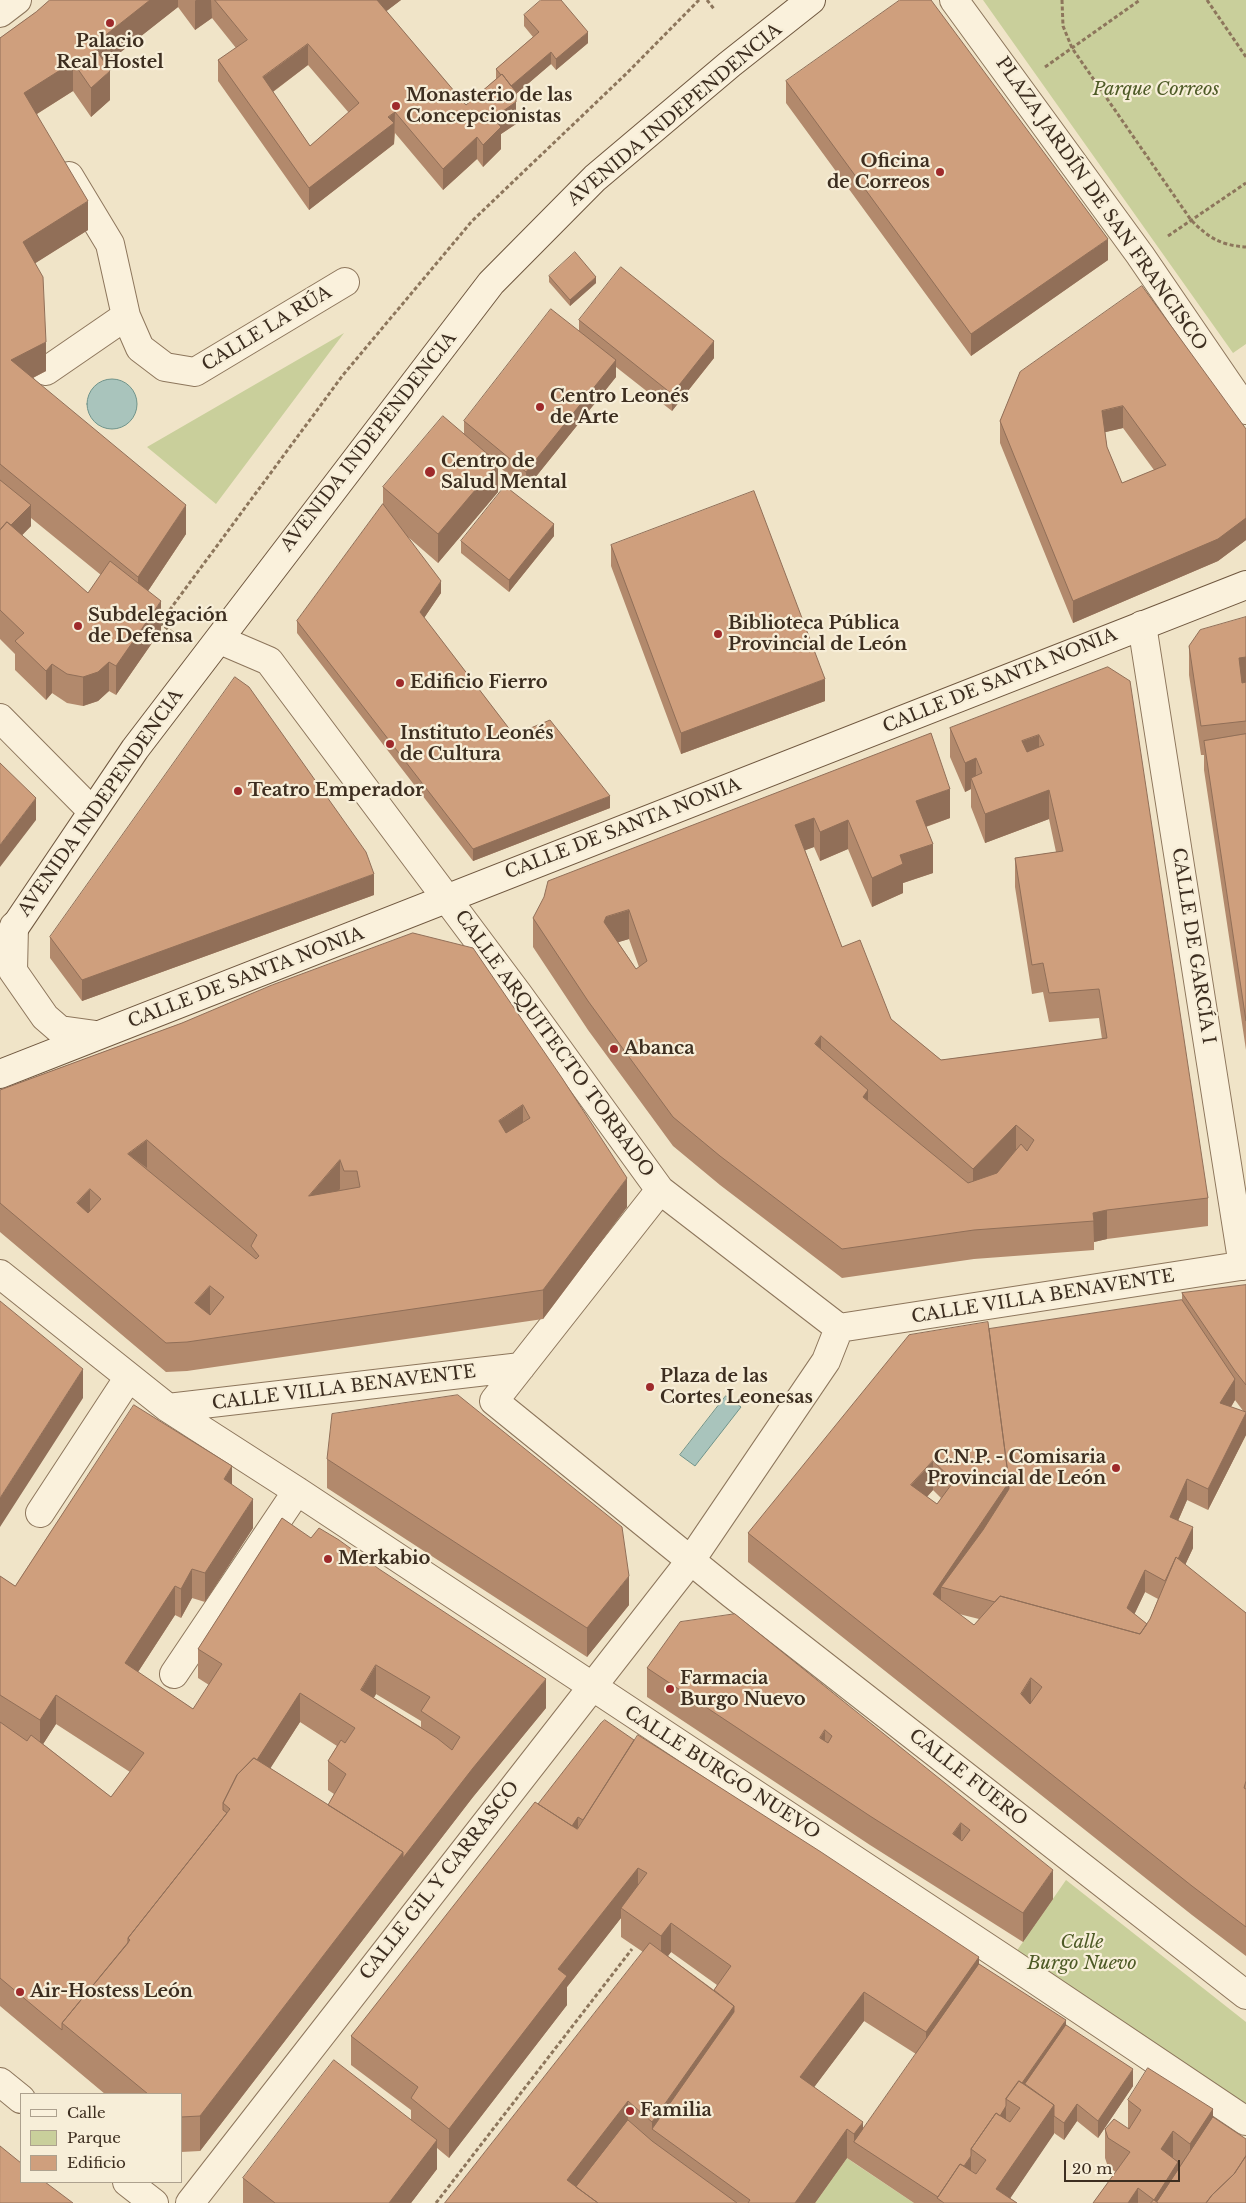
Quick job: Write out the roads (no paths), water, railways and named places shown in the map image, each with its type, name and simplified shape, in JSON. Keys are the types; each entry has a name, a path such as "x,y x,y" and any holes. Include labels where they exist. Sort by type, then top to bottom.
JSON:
{"street":[{"path":"0,13 16,0"},
{"name":"AVENIDA INDEPENDENCIA","path":"0,949 135,748 220,640 269,571 490,283 595,178 730,64 811,0"},
{"name":"PLAZA JARDÍN DE SAN FRANCISCO","path":"954,0 1140,255 1246,410"},
{"name":"CALLE LA RÚA","path":"53,151 110,244 126,316 140,348 165,367 195,372 345,282"},
{"path":"46,370 126,316"},
{"name":"CALLE DE SANTA NONIA","path":"0,1074 1246,585"},
{"name":"CALLE DE GARCÍA I","path":"1142,625 1245,1266"},
{"name":"CALLE ARQUITECTO TORBADO","path":"220,640 269,661 448,899 660,1190"},
{"path":"0,718 92,811"},
{"path":"14,926 13,971 45,1017 60,1030 96,1035"},
{"path":"660,1190 839,1328 826,1361 691,1560 494,1401 660,1190"},
{"name":"CALLE VILLA BENAVENTE","path":"839,1328 1245,1266"},
{"name":"CALLE BURGO NUEVO","path":"0,1274 168,1408 297,1491 1246,2121"},
{"name":"CALLE VILLA BENAVENTE","path":"168,1408 521,1367"},
{"path":"40,1513 128,1377"},
{"path":"174,1674 297,1491"},
{"name":"CALLE GIL Y CARRASCO","path":"190,2203 691,1560"},
{"name":"CALLE FUERO","path":"691,1560 1246,1995"},
{"path":"0,2082 20,2098"},
{"path":"128,2183 154,2203"}],"water":[{"path":"112,379 122,381 130,386 135,394 137,404 135,414 130,422 122,427 112,429 102,427 94,422 89,414 87,404 89,394 94,386 102,381"},
{"path":"726,1396 741,1407 695,1466 680,1455"}],"place":[{"name":"Palacio Real Hostel","path":"110,23"},
{"name":"Monasterio de las Concepcionistas","path":"396,106"},
{"name":"Oficina de Correos","path":"940,172"},
{"name":"Centro Leonés de Arte","path":"540,407"},
{"name":"Centro de Salud Mental","path":"430,472"},
{"name":"Subdelegación de Defensa","path":"78,626"},
{"name":"Biblioteca Pública Provincial de León","path":"718,634"},
{"name":"Edificio Fierro","path":"400,683"},
{"name":"Instituto Leonés de Cultura","path":"390,744"},
{"name":"Teatro Emperador","path":"238,791"},
{"name":"Abanca","path":"614,1049"},
{"name":"Plaza de las Cortes Leonesas","path":"650,1387"},
{"name":"C.N.P. - Comisaria Provincial de León","path":"1116,1468"},
{"name":"Merkabio","path":"328,1559"},
{"name":"Farmacia Burgo Nuevo","path":"670,1689"},
{"name":"Air-Hostess León","path":"20,1992"},
{"name":"Familia","path":"630,2111"}],"park label":[{"name":"Parque Correos","path":"1156,90"},
{"name":"Calle Burgo Nuevo","path":"1082,1954"}]}
